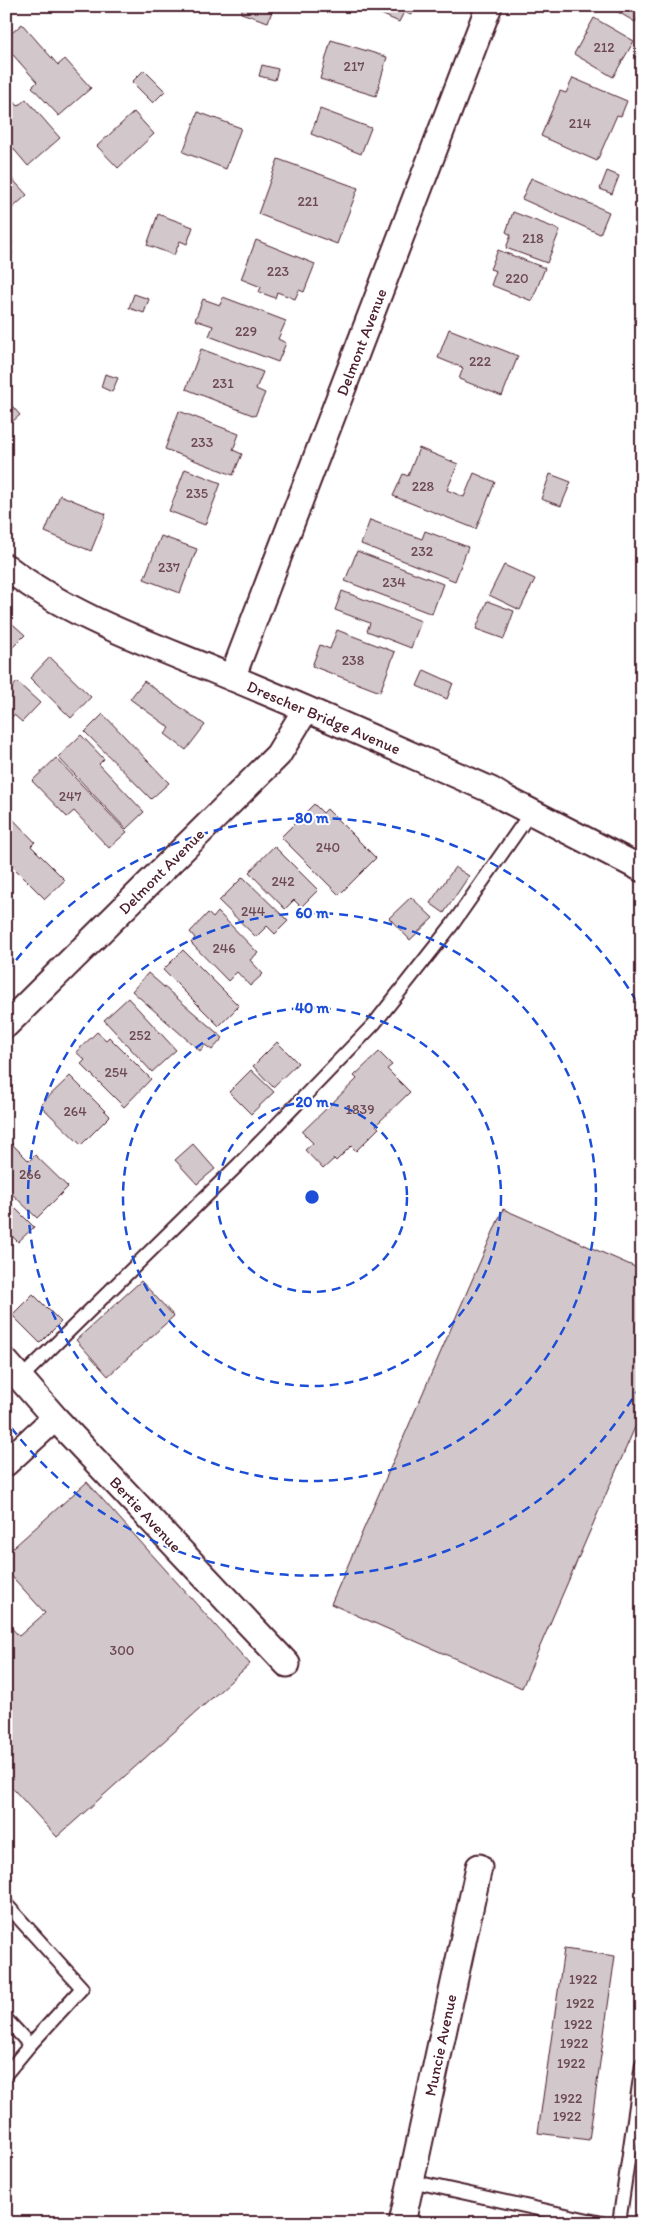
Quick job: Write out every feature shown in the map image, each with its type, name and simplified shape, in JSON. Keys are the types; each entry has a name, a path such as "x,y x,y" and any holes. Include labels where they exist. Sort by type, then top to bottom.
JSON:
{"street":[{"name":"Delmont Avenue","path":"232,678 489,6"},
{"name":"Drescher Bridge Avenue","path":"6,567 54,599 130,636 306,709 491,790 642,869"},
{"name":"Delmont Avenue","path":"6,1025 278,755 306,709"},
{"name":"Bertie Avenue","path":"13,1370 55,1418 287,1664"},
{"path":"6,1463 55,1418"},
{"name":"Muncie Avenue","path":"402,2223 478,1867"}],"lane":[{"path":"13,1370 239,1164 374,1024 452,925 531,812"},
{"path":"6,1904 82,1988 6,2074"},
{"path":"6,2019 30,2045"},
{"path":"619,2223 642,2064"},
{"path":"411,2180 602,2223"}],"building":[{"path":"243,6 274,6 268,22 241,13"},
{"path":"363,6 415,6 411,15 404,12 399,22"},
{"path":"608,6 642,6 642,13 635,22"},
{"path":"594,18 634,41 613,77 574,54"},
{"path":"22,24 58,65 65,59 91,88 59,116 32,87 37,82 6,47 6,38"},
{"path":"331,40 387,57 376,96 320,79"},
{"path":"262,65 278,69 275,80 259,76"},
{"path":"144,70 165,91 153,103 132,82"},
{"path":"573,78 627,101 621,116 617,115 597,161 541,136 560,91 566,93"},
{"path":"6,92 18,106 26,99 60,138 28,166 6,140"},
{"path":"320,109 371,128 361,154 311,134"},
{"path":"134,112 154,134 118,168 97,146"},
{"path":"198,112 241,128 226,169 183,152"},
{"path":"278,159 358,188 337,244 258,214"},
{"path":"607,171 619,176 612,194 600,189"},
{"path":"6,172 27,195 8,212 6,209"},
{"path":"531,178 609,212 600,234 522,199"},
{"path":"513,212 560,230 547,263 506,248 511,235 506,232"},
{"path":"158,214 193,227 187,244 180,241 174,255 147,245"},
{"path":"6,235 13,243 8,247 13,253 6,259"},
{"path":"256,240 315,264 304,292 299,290 295,299 277,292 275,298 259,292 261,287 241,279"},
{"path":"498,250 545,268 532,301 491,285 496,271 490,269"},
{"path":"134,294 149,299 144,313 129,308"},
{"path":"223,297 286,321 278,339 286,343 278,362 209,336 213,326 195,320 203,299 220,305"},
{"path":"449,329 518,356 502,396 459,379 463,368 438,358"},
{"path":"201,349 263,372 256,389 265,393 255,416 186,389"},
{"path":"105,374 118,378 112,392 101,387"},
{"path":"6,399 20,415 6,427"},
{"path":"179,411 239,434 233,450 242,454 233,475 165,449"},
{"path":"419,448 458,464 447,490 464,497 474,473 495,482 476,529 393,496 403,474 408,476"},
{"path":"185,469 221,483 205,525 169,511"},
{"path":"550,474 571,482 561,506 541,499"},
{"path":"60,495 106,514 91,551 45,532"},
{"path":"370,520 422,539 425,531 468,547 455,581 361,544"},
{"path":"161,536 197,549 180,593 144,579"},
{"path":"357,551 443,584 432,614 345,581"},
{"path":"504,565 535,579 520,610 489,595"},
{"path":"342,591 421,621 411,648 367,631 370,623 335,610"},
{"path":"487,601 514,611 504,639 476,629"},
{"path":"6,618 25,635 6,654"},
{"path":"337,630 395,652 380,692 312,666 320,645 330,649"},
{"path":"50,657 91,697 71,718 30,678"},
{"path":"424,670 453,683 447,699 417,686"},
{"path":"144,681 205,725 186,750 165,734 170,728 130,699"},
{"path":"17,682 40,703 22,722 14,715 6,723 6,694"},
{"path":"103,714 169,783 151,799 85,732"},
{"path":"81,735 104,759 99,764 144,812 126,829 58,757"},
{"path":"56,758 127,832 109,848 74,811 67,817 32,781"},
{"path":"314,804 323,813 327,809 376,858 339,895 281,837"},
{"path":"6,812 35,842 31,846 65,880 45,899 6,860"},
{"path":"274,846 318,890 301,907 294,900 285,909 249,872"},
{"path":"455,867 469,876 444,913 430,903"},
{"path":"243,877 288,921 275,934 267,926 256,937 219,901"},
{"path":"411,897 433,918 410,940 389,918"},
{"path":"218,912 258,953 250,960 263,974 250,986 237,972 228,981 191,943 195,938 190,932 208,913 213,918"},
{"path":"183,950 239,1006 219,1026 163,970"},
{"path":"148,973 223,1038 212,1050 205,1045 200,1051 132,991"},
{"path":"128,998 176,1050 152,1072 104,1020"},
{"path":"97,1032 106,1040 109,1037 151,1079 124,1107 81,1064 85,1060 76,1052"},
{"path":"277,1042 298,1063 273,1087 253,1066"},
{"path":"379,1052 392,1065 387,1069 410,1092 376,1125 379,1128 356,1151 351,1146 336,1161 334,1159 323,1169 305,1150 313,1143 302,1132 357,1079 354,1076"},
{"path":"251,1070 274,1092 251,1114 229,1092"},
{"path":"70,1076 110,1116 81,1145 40,1105"},
{"path":"6,1138 29,1161 35,1155 68,1187 37,1218 6,1188"},
{"path":"193,1144 215,1169 197,1184 175,1160"},
{"path":"6,1199 34,1227 18,1242 11,1235 6,1239"},
{"path":"503,1209 642,1270 642,1411 522,1688 331,1604"},
{"path":"141,1281 174,1316 108,1376 76,1340"},
{"path":"33,1294 61,1322 40,1343 12,1315"},
{"path":"87,1482 250,1664 57,1837 6,1781 6,1622 19,1636 45,1613 6,1570 6,1554"},
{"path":"564,1949 615,1956 589,2140 538,2133"}]}
